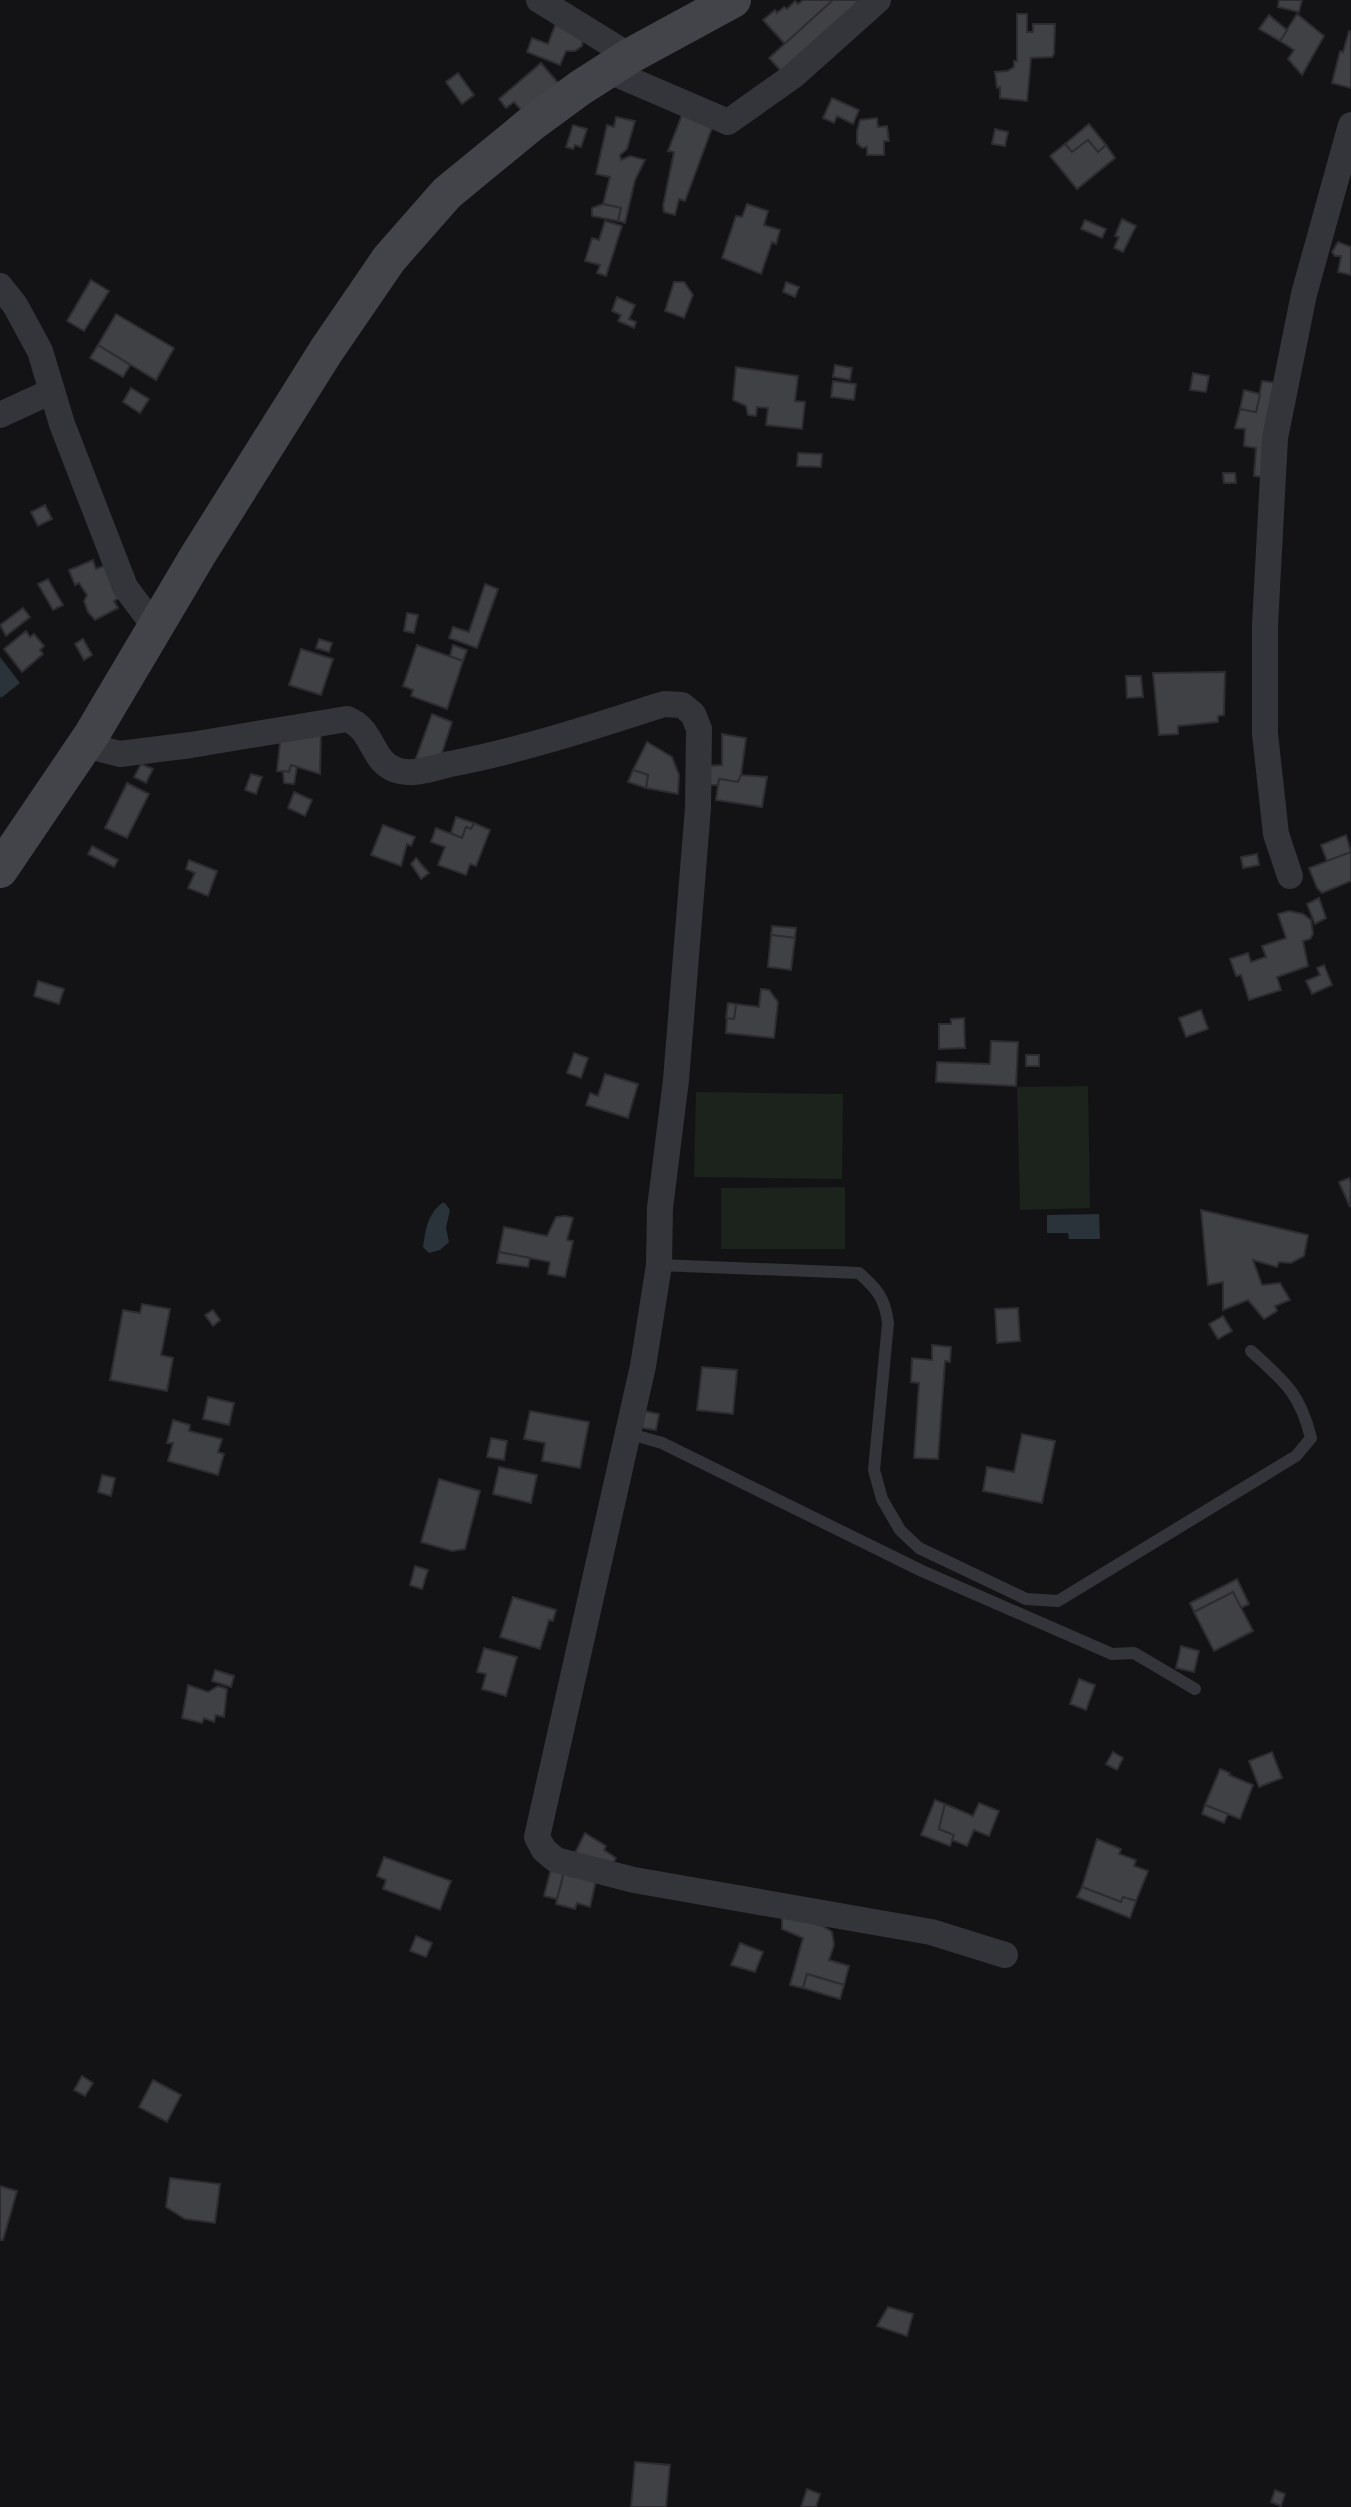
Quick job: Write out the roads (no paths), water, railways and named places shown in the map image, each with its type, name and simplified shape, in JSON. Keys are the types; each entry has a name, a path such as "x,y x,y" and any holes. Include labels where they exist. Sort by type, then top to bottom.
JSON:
{"main road":[{"path":"0,870 85,745 318,364 389,259 447,193 488,157 618,63 733,0"}],"street":[{"path":"539,0 618,63 728,122 793,76 878,0"},
{"path":"1290,876 1276,834 1265,734 1265,625 1275,438 1304,294 1351,125"},
{"path":"0,286 15,305 40,351 100,527 125,587 155,627"},
{"path":"0,415 52,391"},
{"path":"85,745 120,754 347,719 358,723 366,732 381,761 393,770 410,773 502,754 664,704 682,705 693,714 699,729 698,808 676,1080 660,1208 659,1265 643,1366 537,1837 544,1850 556,1860 634,1880 931,1932 1005,1955"}],"lane":[{"path":"659,1265 859,1273 874,1286 886,1304 888,1323 874,1470 882,1499 900,1530 919,1548 1026,1599 1058,1601 1296,1456 1311,1438 1307,1420 1290,1386 1251,1351"},
{"path":"627,1433 662,1443 922,1571 1053,1630 1112,1654 1134,1653 1195,1689"}]}
